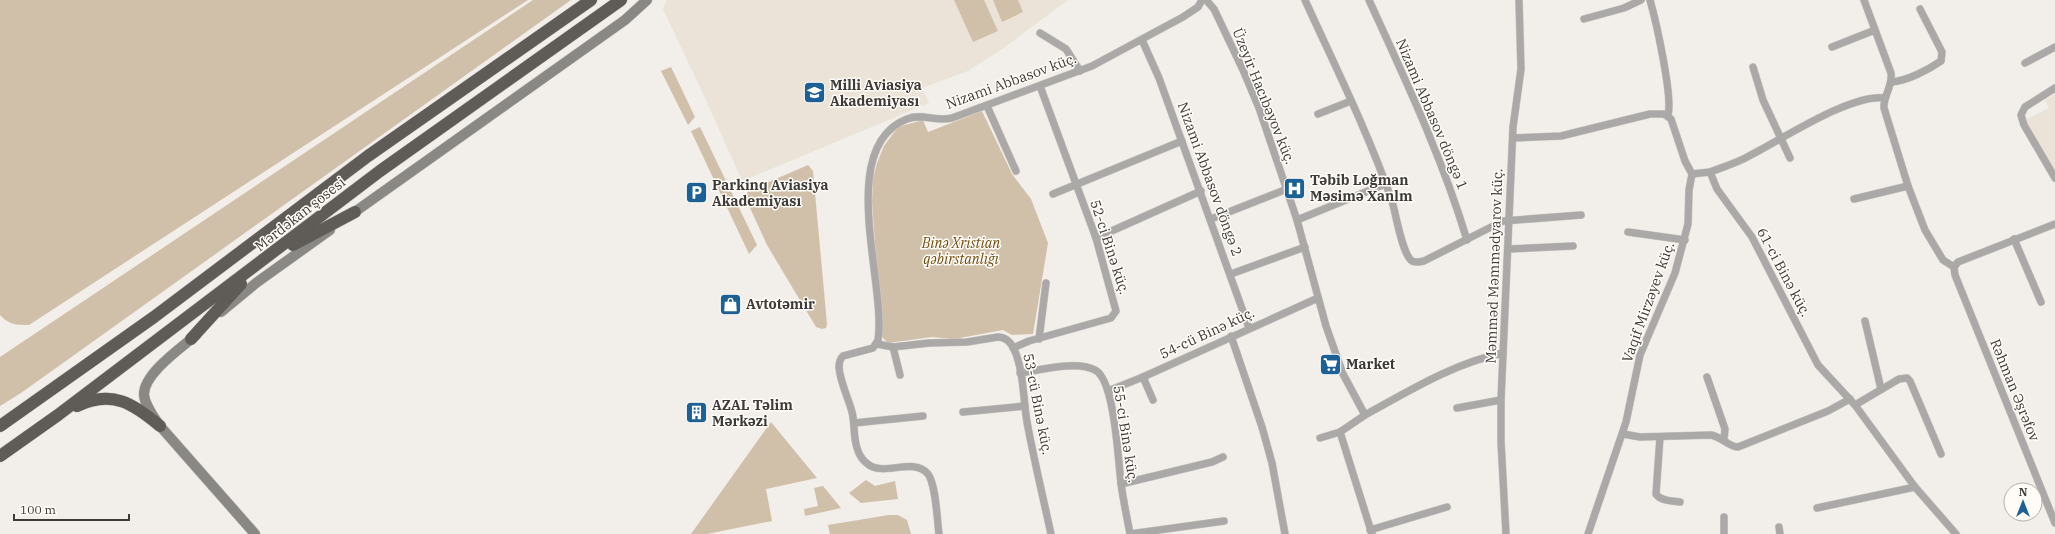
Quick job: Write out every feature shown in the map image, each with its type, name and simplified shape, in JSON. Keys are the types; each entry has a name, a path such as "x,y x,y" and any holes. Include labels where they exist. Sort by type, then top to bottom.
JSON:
{"highway":[{"name":"Mərdəkan şosesi","path":"0,426 154,317 368,156 592,0"},
{"name":"Mərdəkan şosesi","path":"0,456 58,416 380,171 621,0"},
{"path":"191,339 261,262 356,212"},
{"path":"0,414 40,398"},
{"path":"58,416 94,400 117,399 142,410 160,426"},
{"path":"0,463 43,426"}],"street":[{"path":"255,534 160,426 144,397 148,381 154,372 256,283 625,20 647,0"},
{"name":"Nizami Abbasov küç.","path":"877,344 879,336 868,188 871,166 878,149 884,137 896,124 909,118 924,117 947,120 1080,70 1142,40 1192,12 1202,0"},
{"name":"Üzeyir Hacıbəyov küç.","path":"1206,0 1214,9 1243,70 1287,189 1305,247 1318,298 1343,374 1365,415"},
{"path":"1305,0 1351,101 1385,184 1406,253 1412,260 1418,262 1424,261 1467,240 1495,224 1509,220 1581,215"},
{"name":"Nizami Abbasov döngə 1","path":"1369,0 1425,124 1446,176 1467,240"},
{"name":"Məmməd Məmmədyarov küç.","path":"1506,534 1501,435 1501,400 1513,138 1521,69 1519,0"},
{"path":"1584,19 1618,10 1642,0"},
{"path":"1650,0 1670,104 1668,115 1685,160 1692,174 1710,172 1747,157 1859,100 1876,96 1885,98"},
{"path":"1864,0 1890,68 1891,82 1885,98 1885,113 1908,186 1932,243 1943,260 1954,267 1958,262 2055,224"},
{"path":"1891,82 1901,80 1941,61 1942,52 1920,9"},
{"path":"1832,47 1875,30"},
{"path":"1040,33 1066,49 1080,70"},
{"name":"Nizami Abbasov döngə 2","path":"1142,40 1153,63 1201,191 1249,328"},
{"path":"2024,63 2055,47"},
{"path":"1753,67 1763,100 1790,158"},
{"name":"52-ci Binə küç.","path":"1013,348 1114,316 1116,308 1096,238 1040,86"},
{"path":"2055,88 2025,107 2021,115 2024,125 2055,178"},
{"path":"1318,114 1351,101"},
{"path":"987,106 1016,171"},
{"path":"1513,138 1561,136 1650,114 1668,115"},
{"path":"1053,194 1182,141"},
{"name":"61-ci Binə küç.","path":"1710,172 1717,189 1752,238 1818,365 1853,402 1915,487 1956,534"},
{"name":"Vaqif Mirzəyev küç.","path":"1588,534 1623,434 1640,355 1655,316 1668,292 1685,240 1688,224 1689,190 1692,174"},
{"path":"1297,220 1385,184"},
{"path":"1854,199 1908,186"},
{"path":"1211,219 1287,189"},
{"path":"1096,238 1201,191"},
{"path":"1628,232 1685,240"},
{"path":"2014,239 2041,302"},
{"path":"1508,249 1573,246"},
{"path":"1231,274 1305,247"},
{"name":"Rəhman Əşrəfov","path":"1954,267 1955,275 2055,523"},
{"path":"1038,339 1046,283"},
{"name":"54-cü Binə küç.","path":"1108,390 1143,377 1318,298"},
{"path":"1865,321 1881,389"},
{"path":"1231,336 1266,441 1272,463 1286,534"},
{"name":"53-cü Binə küç.","path":"877,344 893,347 929,343 966,342 998,337 1007,340 1013,348 1020,373 1025,406 1051,534"},
{"path":"877,344 867,350 847,354 840,359 840,372 854,423 857,448 863,460 870,466 883,469 918,468 927,474 932,488 939,534"},
{"path":"893,347 900,375"},
{"path":"1320,438 1340,432 1365,415 1454,369 1488,356 1503,353"},
{"name":"55-ci Binə küç.","path":"1020,373 1064,367 1085,366 1100,372 1105,380 1108,390 1114,419 1121,484 1130,534"},
{"path":"1143,377 1153,400"},
{"path":"1707,377 1725,429 1724,440"},
{"path":"1623,434 1640,438 1711,435 1724,440 1734,447 1853,402 1903,377 1910,381 1941,454"},
{"path":"1457,408 1501,400"},
{"path":"963,412 1025,406"},
{"path":"854,423 922,416"},
{"path":"1340,432 1371,532 1447,507"},
{"path":"1660,437 1656,494 1658,498 1680,502"},
{"path":"1121,484 1212,462 1223,457"},
{"path":"1817,508 1915,487"},
{"path":"1724,517 1724,534"},
{"path":"1130,534 1224,521"}],"shaded area":[{"name":"Milli Aviasiya Akademiyası","path":"667,0 1068,0 1005,47 968,71 922,88 929,103 742,181 663,9"},
{"path":"2055,94 2055,171 2025,120 2049,108 2045,100"}],"green space":[{"path":"0,0 528,0 29,325 20,325 6,321 0,315"},
{"path":"533,0 571,0 21,393 0,406 0,357"},
{"path":"954,0 984,0 998,31 973,42"},
{"path":"993,0 1018,0 1023,12 1002,22"},
{"path":"671,67 695,117 688,125 661,71"},
{"name":"Binə Xristian qəbirstanlığı","path":"982,111 1012,174 1031,199 1048,243 1033,334 1012,335 1003,330 954,339 932,337 888,343 882,337 872,202 873,179 877,163 884,146 898,127 923,120 928,132"},
{"path":"700,127 757,245 749,254 691,131"},
{"path":"808,165 813,171 827,324 826,328 822,329 816,327 767,245 745,197 748,191"},
{"path":"771,422 817,478 766,489 772,521 707,534 691,534"},
{"path":"866,480 875,486 895,481 898,499 861,503 849,493"},
{"path":"823,486 841,508 805,516 804,509 818,506 814,488"},
{"path":"889,515 898,515 907,520 911,534 830,534 828,525"}],"place":[{"name":"Milli Aviasiya Akademiyası","path":"814,93"},
{"name":"Təbib Loğman Məsimə Xanlm","path":"1295,188"},
{"name":"Parkinq Aviasiya Akademiyası","path":"696,193"},
{"name":"Avtotəmir","path":"730,304"},
{"name":"Market","path":"1330,364"},
{"name":"AZAL Təlim Mərkəzi","path":"697,413"}]}
